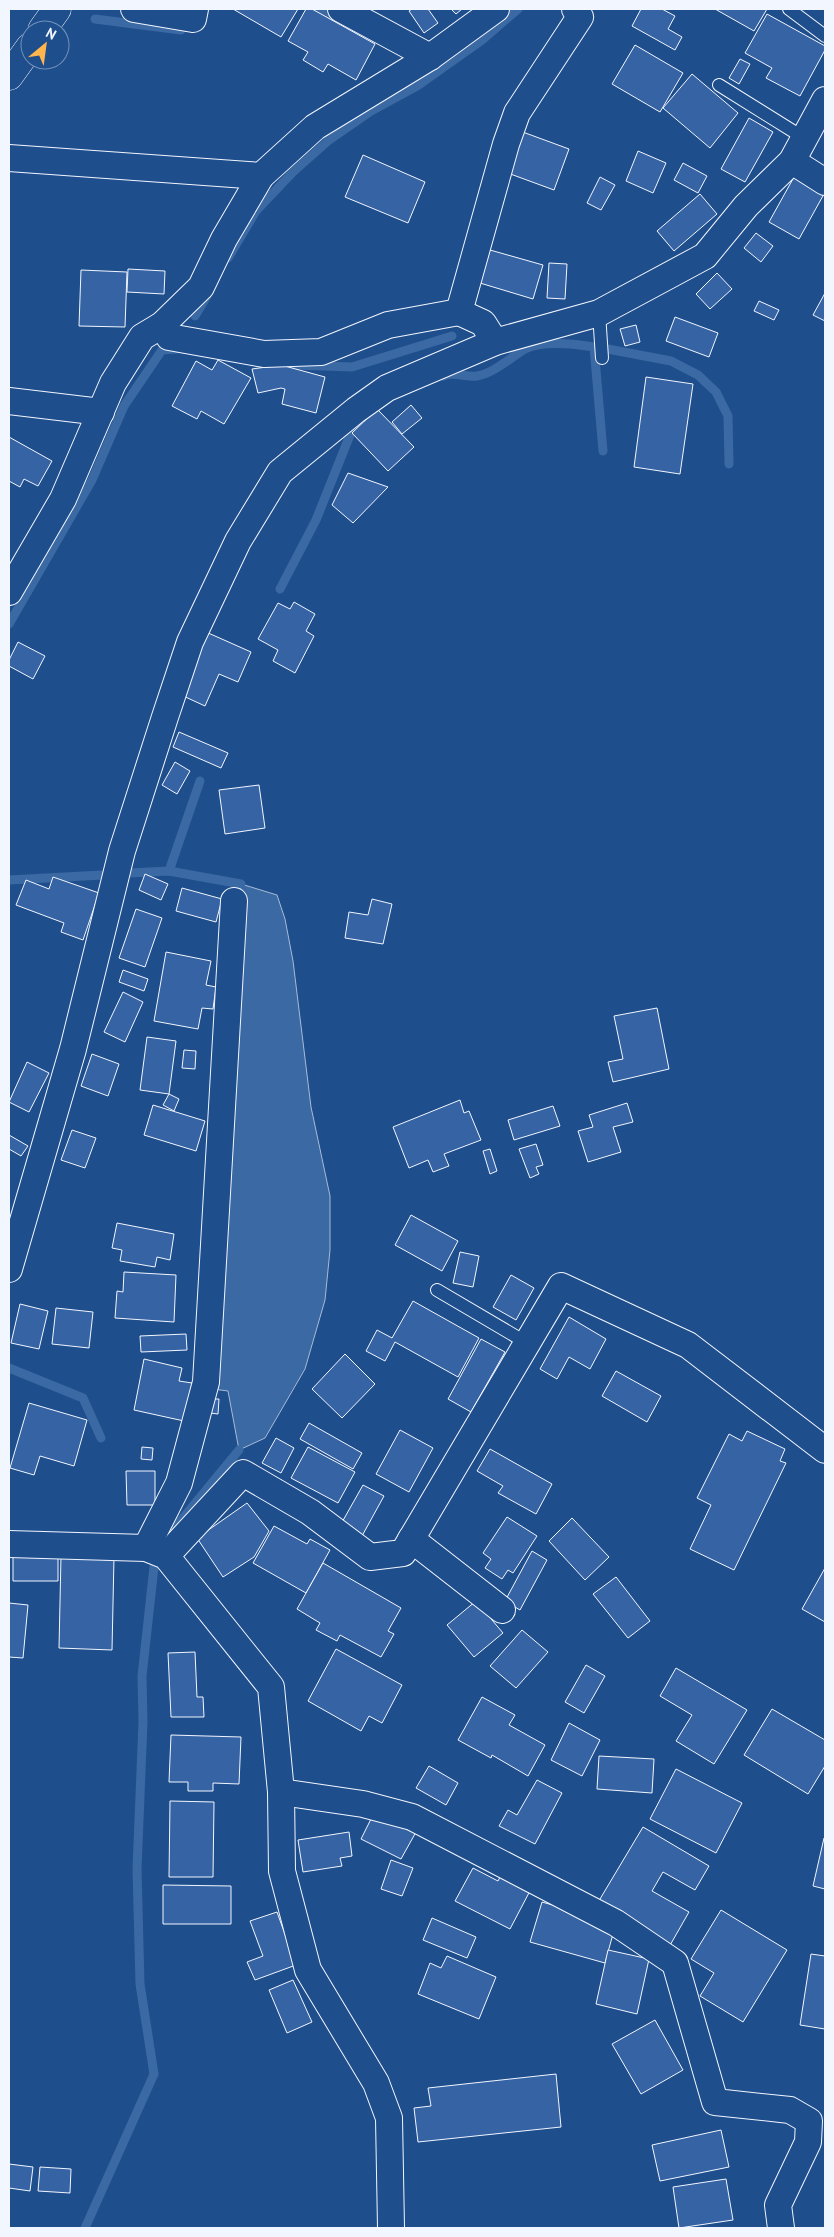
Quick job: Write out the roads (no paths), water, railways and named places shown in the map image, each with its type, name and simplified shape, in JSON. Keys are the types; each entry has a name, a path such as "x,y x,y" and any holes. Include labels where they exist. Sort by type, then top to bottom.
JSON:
{"highway":[{"path":"49,20 57,9"},
{"path":"9,76 20,60"}],"street":[{"path":"134,9 194,18 195,9"},
{"path":"341,9 430,57"},
{"path":"9,592 63,499 113,383 142,337 162,325 201,287 224,239 261,176 315,126 430,57 496,9"},
{"path":"459,312 506,144 517,113 580,17 575,9"},
{"path":"9,1269 73,1049 122,851 190,642 238,541 280,472 356,410 387,388 495,342 600,324 706,256 746,206 792,161 825,100"},
{"path":"9,158 261,176"},
{"path":"792,161 825,182"},
{"path":"162,325 170,337 264,354 321,352 388,325 459,312 483,323 495,342"},
{"path":"9,401 101,412"},
{"path":"156,1552 179,1483 206,1382 234,901"},
{"path":"9,1544 156,1552 243,1473 310,1512 370,1557 403,1553 561,1286 688,1345 825,1450"},
{"path":"411,1539 502,1610"},
{"path":"156,1552 271,1687 282,1792 282,1871 308,1970 376,2083 389,2118 391,2228"},
{"path":"282,1792 363,1804 412,1817 616,1923 675,1963 715,2102 790,2110 809,2120 808,2142 778,2205 781,2228"}],"lane":[{"path":"789,9 825,36"},
{"path":"719,85 804,138"},
{"path":"600,324 602,358"},
{"path":"437,1290 526,1343"}],"water":[{"path":"241,884 277,895 285,919 293,961 311,1107 330,1196 330,1250 325,1300 305,1369 265,1438 239,1450 228,1391 213,1389"}],"waterway":[{"path":"319,9 339,20"},
{"path":"228,258 256,211 293,172 329,140 371,111 417,86 482,40 518,9"},
{"path":"95,19 181,30"},
{"path":"195,316 207,296"},
{"path":"295,365 352,367 452,336"},
{"path":"443,376 452,374 477,376 496,369 525,349 541,344 569,344 594,347 603,451"},
{"path":"597,347 671,361 698,375 716,392 728,416 729,464"},
{"path":"9,624 92,480 124,406 162,350 176,349"},
{"path":"280,589 316,520 356,420"},
{"path":"169,871 200,781"},
{"path":"130,873 169,871 241,884"},
{"path":"9,880 102,875"},
{"path":"9,1368 83,1398 101,1438"},
{"path":"174,1529 239,1450"},
{"path":"85,2228 154,2074 140,1984 137,1869 143,1722 142,1676 154,1567"}]}
